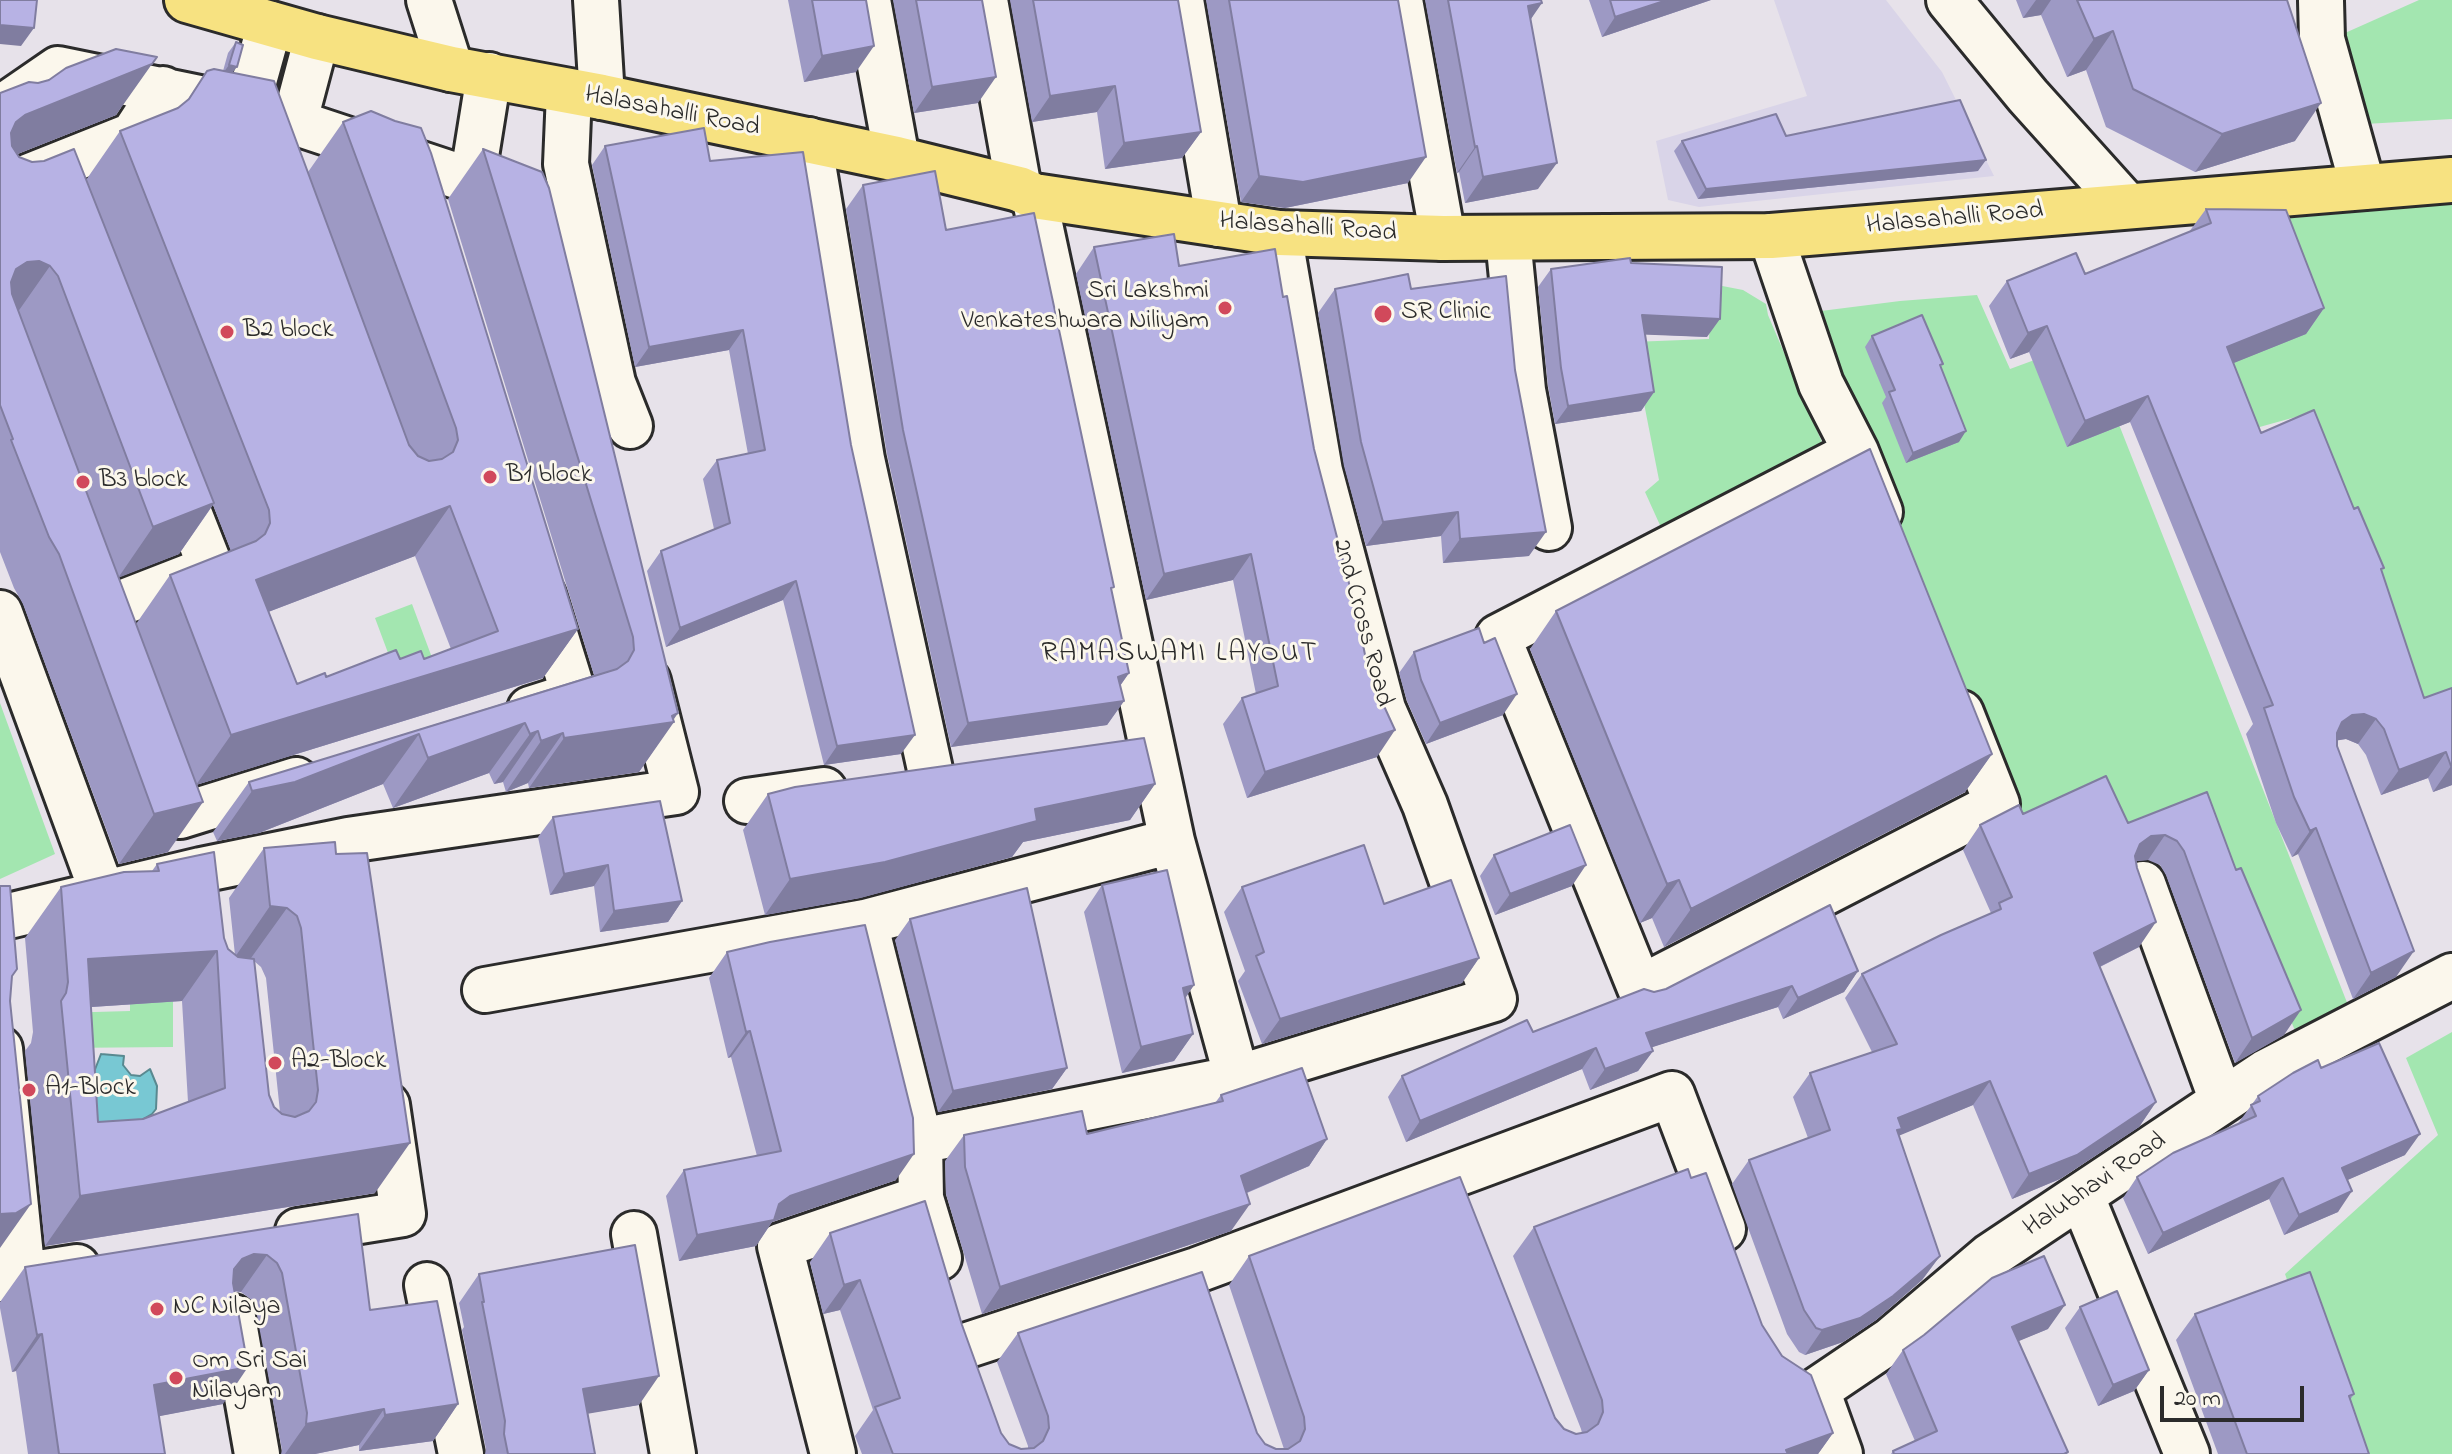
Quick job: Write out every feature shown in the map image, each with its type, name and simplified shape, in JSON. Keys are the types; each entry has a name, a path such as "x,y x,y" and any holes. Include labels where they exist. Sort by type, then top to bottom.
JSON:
{"main road":[{"name":"Halasahalli Road","path":"187,0 284,22 470,72 897,159 1027,193 1279,233 1443,238 1771,236 2452,180"}],"street":[{"path":"429,0 470,72 472,181"},
{"path":"596,0 585,95 566,164 613,383 630,426"},
{"path":"868,0 897,159"},
{"path":"920,1141 1237,1078 1172,841 1136,746 1027,193 985,0"},
{"path":"1181,0 1219,224"},
{"path":"1400,0 1443,238"},
{"path":"1949,0 2028,96 2127,206"},
{"path":"2321,1 2322,39 2363,187"},
{"path":"269,123 284,22"},
{"path":"0,109 58,69 163,89 269,123 410,160 472,181 531,205 539,235"},
{"path":"0,188 59,182 133,135 163,89"},
{"path":"747,801 946,772 862,459 809,140"},
{"path":"410,160 424,206"},
{"name":"2nd Cross Road","path":"1237,1078 1494,999 1425,805 1383,709 1320,471 1279,233"},
{"path":"1771,236 1821,384 1856,452 1897,555"},
{"path":"1508,238 1523,390 1549,528"},
{"path":"558,313 581,406"},
{"path":"87,567 109,625 211,568 158,434"},
{"path":"1856,452 1498,637 1640,988 1997,804 1944,672"},
{"path":"498,718 574,695 532,557"},
{"path":"0,613 103,894"},
{"path":"0,935 103,894 201,870 350,856 676,792 638,638"},
{"path":"180,816 332,769"},
{"path":"164,772 201,870 205,913"},
{"path":"485,990 865,922 1172,841"},
{"path":"2143,884 2222,1101"},
{"path":"865,922 920,1141 921,1198 979,1387"},
{"name":"Halubhavi Road","path":"1840,1454 1800,1381 1891,1340 1990,1256 2266,1072 2431,974"},
{"path":"2,1032 12,1278 114,1261"},
{"path":"266,1236 403,1214 382,1074"},
{"path":"965,1346 1197,1270 1672,1094 1737,1267"},
{"path":"1454,1174 1471,1218"},
{"path":"2082,1197 2187,1454"},
{"path":"833,1454 780,1246 921,1198"},
{"path":"634,1234 673,1454"},
{"path":"1197,1270 1212,1312"},
{"path":"427,1285 461,1454"},
{"path":"232,1315 257,1454"}],"shaded area":[{"path":"1774,0 1886,0 1942,72 1994,176 1699,207 1668,200 1656,141 1807,96"}],"green space":[{"path":"2419,0 2452,0 2452,119 2365,124 2336,37"},
{"path":"2452,204 2452,690 2423,699 2310,413 2238,433 2196,329 2280,219"},
{"path":"1712,284 1743,290 1766,304 1830,461 1664,534 1645,492 1659,480 1632,342 1709,339"},
{"path":"1977,295 2010,369 2086,341 2348,1005 2296,1033 2201,807 2113,845 2015,820 1813,312"},
{"path":"412,604 434,663 397,677 375,618"},
{"path":"0,703 55,854 0,879"},
{"path":"173,998 173,1047 60,1048 59,1013 130,1011 130,999"},
{"path":"2452,1032 2452,1454 2349,1454 2285,1274 2438,1135 2406,1058"}],"water":[{"path":"101,1054 124,1056 123,1065 131,1075 140,1076 150,1069 157,1086 156,1109 91,1149 94,1072"}],"building":[{"path":"0,0 37,0 34,28 0,25"},
{"path":"812,0 866,0 874,46 822,56"},
{"path":"916,0 982,0 996,77 932,87"},
{"path":"1033,0 1178,0 1201,132 1124,143 1115,86 1050,96"},
{"path":"1229,0 1398,0 1426,157 1303,182 1259,176"},
{"path":"1448,0 1541,0 1542,3 1528,6 1557,163 1483,177"},
{"path":"1610,0 1667,0 1615,17"},
{"path":"2077,0 2287,0 2321,103 2222,134 2133,89 2113,31 2094,39"},
{"path":"236,42 243,45 237,67 229,65"},
{"path":"116,49 157,57 152,64 25,115 16,122 11,133 12,146 19,157 32,162 44,161 74,149 214,503 153,527 58,276 50,266 39,261 27,262 16,269 11,282 12,294 203,802 154,814 59,554 49,537 0,405 0,93 29,82 49,80 66,68"},
{"path":"214,69 274,81 409,445 418,456 429,461 442,459 453,452 458,440 456,428 343,122 371,111 421,128 578,629 231,735 170,575 256,541 265,534 270,523 269,510 120,131 178,108 189,99 207,71","holes":["450,506 498,631 424,659 421,651 400,659 396,650 326,677 325,673 297,684 256,580"]},
{"path":"1960,100 1986,160 1706,189 1682,141 1776,114 1786,136"},
{"path":"704,128 710,161 803,152 851,445 915,735 837,746 796,581 680,628 661,551 730,523 717,460 765,450 743,330 649,347 605,146"},
{"path":"483,149 542,172 549,188 678,713 672,716 674,722 564,738 563,733 541,741 538,731 530,734 525,723 428,758 419,734 295,782 252,791 249,782 617,669 628,661 634,650 633,637"},
{"path":"935,171 946,230 1034,213 1114,587 1111,588 1129,673 1118,677 1124,701 968,723 903,430 863,185"},
{"path":"2206,209 2286,210 2324,308 2227,347 2261,433 2314,410 2354,509 2358,507 2384,568 2381,569 2424,698 2452,688 2452,766 2446,752 2399,770 2384,729 2376,719 2364,714 2352,715 2342,722 2337,733 2337,746 2414,951 2371,973 2316,828 2310,831 2294,797 2264,708 2273,705 2148,396 2085,421 2047,326 2028,333 2007,281 2076,253 2085,274 2211,223"},
{"path":"1174,234 1179,266 1275,249 1283,297 1287,296 1314,449 1357,614 1367,665 1370,664 1378,693 1395,730 1265,772 1242,698 1278,686 1251,554 1164,574 1094,247"},
{"path":"1630,258 1631,263 1722,267 1720,319 1642,315 1654,392 1568,406 1551,269"},
{"path":"1408,274 1411,289 1506,276 1515,370 1546,532 1460,539 1458,512 1383,522 1361,442 1335,289"},
{"path":"1922,315 1966,431 1913,453 1889,392 1895,390 1872,336"},
{"path":"1870,449 1992,754 1691,909 1679,880 1667,884 1556,611"},
{"path":"1479,628 1484,643 1495,638 1517,694 1440,723 1421,680 1414,652"},
{"path":"1144,738 1155,784 1035,809 1037,821 885,862 790,879 768,794 795,787"},
{"path":"2106,776 2128,823 2207,792 2236,870 2241,868 2301,1010 2252,1038 2184,851 2177,841 2165,835 2151,836 2140,844 2135,856 2156,922 2094,953 2156,1102 2077,1155 2029,1174 1990,1081 1898,1118 1902,1129 1897,1130 1940,1256 1893,1296 1860,1318 1822,1330 1816,1328 1804,1310 1749,1160 1830,1130 1810,1073 1897,1044 1862,974 2001,909 1999,903 2012,897 1980,825 2019,805 2023,814"},
{"path":"660,801 682,901 614,911 608,865 564,874 553,817"},
{"path":"1570,825 1586,865 1510,894 1494,855"},
{"path":"335,842 336,854 367,853 410,1143 80,1196 61,1001 68,982 61,887 124,872 159,871 157,864 214,852 228,949 238,957 254,959 269,1095 274,1107 282,1114 295,1117 309,1111 316,1102 318,1090 301,928 297,916 287,908 270,906 264,848","holes":["217,951 225,1088 143,1119 98,1122 88,959"]},
{"path":"1364,845 1384,904 1451,880 1479,958 1280,1019 1256,956 1264,952 1242,887"},
{"path":"1167,870 1194,985 1183,988 1193,1034 1141,1047 1102,885"},
{"path":"0,886 10,886 17,969 12,976 10,1001 31,1204 16,1213 0,1214"},
{"path":"1027,888 1067,1068 953,1091 910,919"},
{"path":"1830,905 1858,971 1798,998 1792,986 1646,1033 1653,1051 1605,1069 1596,1048 1420,1121 1402,1076 1527,1020 1533,1032 1644,989 1654,992 1666,989"},
{"path":"865,925 913,1118 914,1154 790,1196 779,1204 774,1220 697,1235 684,1170 781,1151 750,1031 746,1032 727,952"},
{"path":"2379,1043 2420,1134 2342,1168 2352,1191 2299,1215 2283,1178 2163,1233 2137,1177 2173,1153 2256,1116 2251,1105 2260,1101 2258,1096 2293,1073 2318,1060 2321,1068"},
{"path":"1302,1068 1327,1139 1241,1176 1250,1204 1000,1287 965,1167 964,1135 1082,1111 1087,1134 1223,1101 1221,1095"},
{"path":"1688,1169 1691,1178 1706,1173 1762,1325 1782,1356 1811,1375 1833,1433 1786,1450 1788,1454 893,1454 875,1407 900,1398 860,1280 844,1285 830,1233 925,1201 962,1325 1001,1433 1009,1444 1021,1449 1034,1448 1043,1441 1049,1428 1048,1416 1018,1333 1202,1272 1257,1433 1265,1444 1276,1449 1288,1449 1300,1441 1305,1429 1304,1417 1249,1256 1460,1177 1555,1418 1564,1429 1576,1434 1587,1432 1598,1424 1603,1412 1602,1400 1534,1227"},
{"path":"358,1214 370,1310 437,1301 458,1404 385,1415 384,1409 306,1424 307,1413 282,1273 277,1263 267,1255 254,1254 242,1259 234,1269 233,1283 248,1367 154,1385 165,1454 59,1454 42,1334 37,1335 25,1267"},
{"path":"635,1245 659,1376 583,1389 595,1454 508,1454 479,1274"},
{"path":"2044,1256 2065,1305 2012,1327 2068,1452 1894,1454 1893,1451 1937,1431 1903,1350 1992,1278"},
{"path":"2310,1272 2354,1394 2349,1396 2369,1454 2247,1454 2195,1314"},
{"path":"2117,1291 2149,1370 2113,1385 2080,1307"}],"place":[{"name":"Sri Lakshmi Venkateshwara Niliyam","path":"1225,308"},
{"name":"SR Clinic","path":"1383,314"},
{"name":"B2 block","path":"227,332"},
{"name":"B1 block","path":"490,477"},
{"name":"B3 block","path":"83,482"},
{"name":"A2-Block","path":"275,1063"},
{"name":"A1-Block","path":"29,1090"},
{"name":"NC Nilaya","path":"157,1309"},
{"name":"Om Sri Sai Nilayam","path":"176,1378"}],"district":[{"name":"RAMASWAMI LAYOUT","path":"1180,655"}]}
